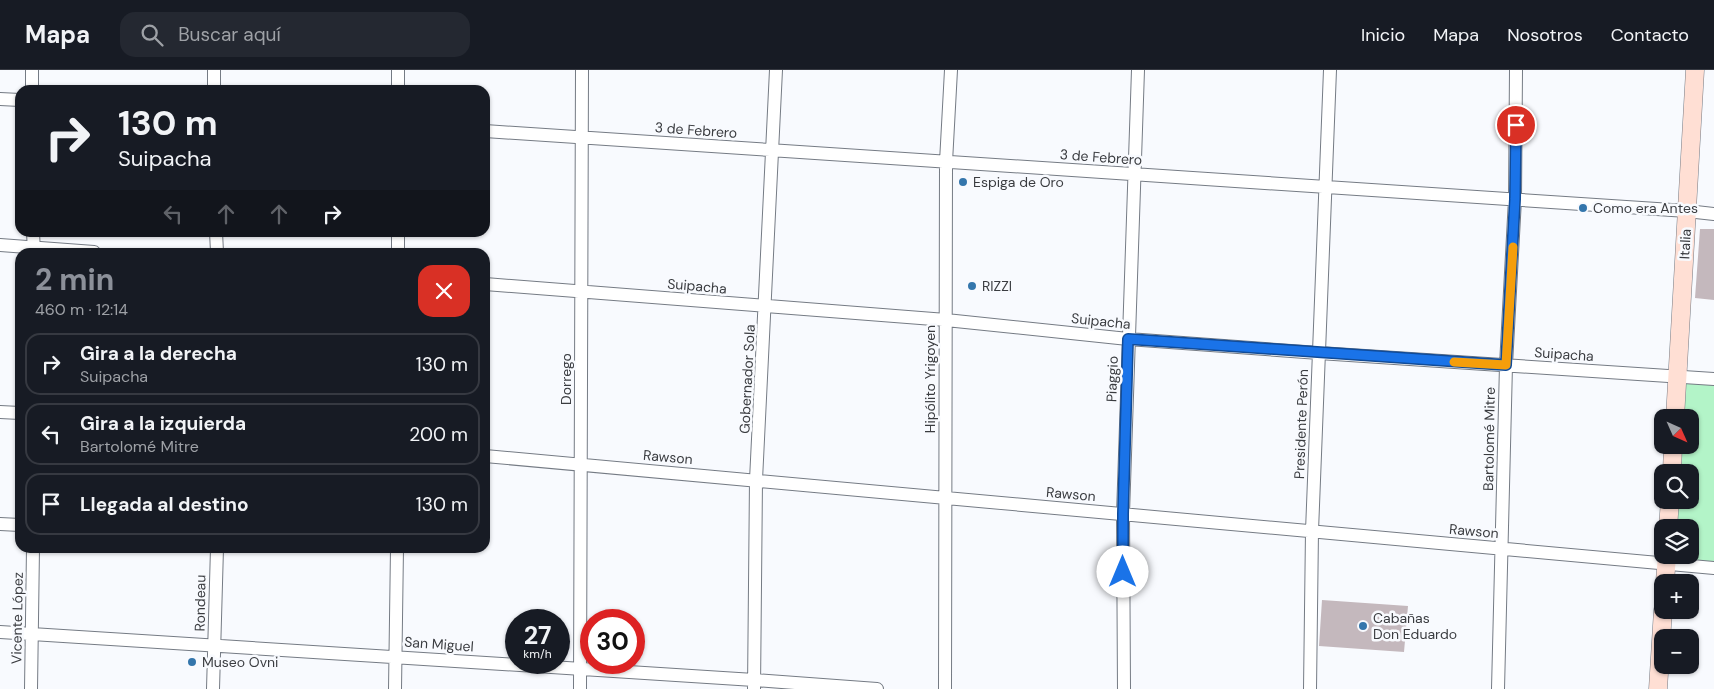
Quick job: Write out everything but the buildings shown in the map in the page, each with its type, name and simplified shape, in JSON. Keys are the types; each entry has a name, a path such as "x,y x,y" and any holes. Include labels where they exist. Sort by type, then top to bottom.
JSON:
{"street":[{"path":"32,70 32,85"},
{"path":"214,70 214,85"},
{"path":"398,70 398,85"},
{"name":"Dorrego","path":"580,609 582,70"},
{"name":"Gobernador Sola","path":"754,684 756,480 776,70"},
{"name":"Hipólito Yrigoyen","path":"945,689 946,162 951,70"},
{"name":"Piaggio","path":"1124,689 1123,514 1138,70"},
{"name":"Presidente Perón","path":"1310,689 1312,531 1330,70"},
{"name":"Bartolomé Mitre","path":"1498,689 1506,365 1515,199 1516,70"},
{"name":"Italia","path":"1675,409 1695,70"},
{"path":"0,99 15,100"},
{"name":"3 de Febrero","path":"490,131 1515,199 1714,214"},
{"path":"0,245 20,248"},
{"name":"Suipacha","path":"490,284 946,320 1128,339 1714,379"},
{"path":"0,412 15,414"},
{"name":"Rawson","path":"490,456 1502,548 1654,558"},
{"path":"0,524 15,524"},
{"name":"Vicente López","path":"31,689 33,553"},
{"name":"Rondeau","path":"213,689 217,553"},
{"path":"395,689 397,553"},
{"name":"Rawson","path":"1693,564 1714,568"},
{"path":"1658,689 1662,619"},
{"name":"San Miguel","path":"0,632 580,668"},
{"name":"Dorrego","path":"580,674 580,689"},
{"name":"San Miguel","path":"645,674 754,684 877,689"}],"green space":[{"path":"1677,377 1714,379 1714,568 1676,564 1699,564 1699,519 1669,519 1669,509 1699,509 1699,464 1672,464 1673,454 1699,454 1699,409 1675,409"}],"slow traffic":[{"path":"1454,362 1506,365 1513,247"}],"place":[{"name":"Espiga de Oro","path":"963,182"},
{"name":"Como era Antes","path":"1583,208"},
{"name":"RIZZI","path":"972,286"},
{"name":"Cabañas Don Eduardo","path":"1363,626"},
{"name":"Museo Ovni","path":"192,662"}],"route":[{"path":"1123,572 1128,339 1506,365 1515,199 1516,125"}]}
